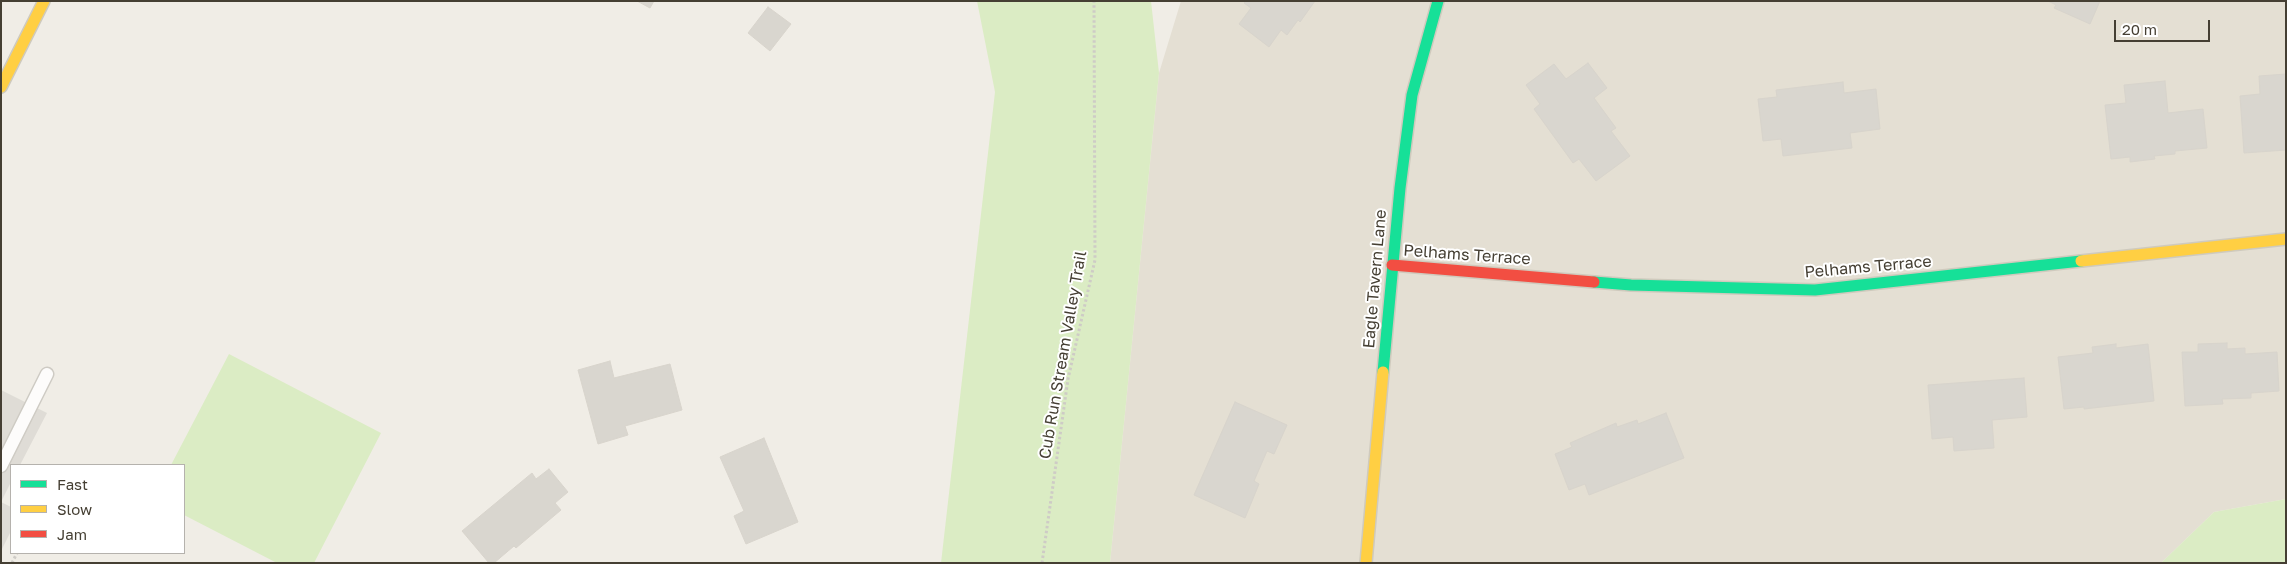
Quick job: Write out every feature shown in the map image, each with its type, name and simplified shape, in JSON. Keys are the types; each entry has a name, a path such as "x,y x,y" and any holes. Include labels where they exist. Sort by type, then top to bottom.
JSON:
{"street":[{"path":"1,87 44,1"},
{"name":"Eagle Tavern Lane","path":"1366,563 1392,265 1412,95 1438,1"},
{"name":"Pelhams Terrace","path":"1392,265 1631,285 1816,290 2286,239"}],"lane":[{"path":"1,466 46,374"}],"path":[{"name":"Cub Run Stream Valley Trail","path":"1042,563 1068,379 1095,260 1094,1"}],"shaded area":[{"path":"1181,1 2286,1 2286,499 2214,512 2161,563 1110,563 1159,73"},
{"path":"1,390 47,413 21,464 10,464 10,484 1,502"},
{"path":"1,502 10,506 10,533 1,551"}],"green space":[{"path":"977,1 1151,1 1159,73 1110,563 941,563 995,92"},
{"path":"229,354 381,433 314,563 277,563 185,516 185,464 172,464"},
{"path":"2286,499 2286,563 2161,563 2214,512"}],"building":[{"path":"637,1 654,1 650,8"},
{"path":"1246,1 1315,1 1300,22 1298,20 1287,35 1281,30 1269,47 1239,24 1251,8 1244,3"},
{"path":"2048,1 2100,1 2090,24 2054,8 2056,5"},
{"path":"768,7 791,24 770,51 748,33"},
{"path":"1588,63 1607,88 1594,98 1616,128 1611,131 1630,156 1596,181 1579,159 1573,163 1534,109 1540,104 1526,85 1554,64 1566,79"},
{"path":"2286,74 2286,150 2244,153 2240,96 2260,94 2259,76"},
{"path":"2165,81 2168,113 2203,109 2207,148 2175,151 2175,154 2154,156 2155,159 2130,162 2130,157 2111,159 2105,105 2126,103 2124,85"},
{"path":"1843,82 1844,93 1876,89 1880,129 1850,133 1852,148 1783,156 1781,139 1763,141 1758,99 1777,97 1776,90"},
{"path":"2227,343 2227,349 2245,348 2245,354 2277,352 2279,391 2251,393 2251,398 2222,399 2223,404 2185,406 2182,352 2198,352 2198,344"},
{"path":"2116,344 2116,348 2148,344 2154,401 2084,409 2084,407 2064,409 2058,357 2093,353 2092,347"},
{"path":"610,361 614,378 670,364 682,410 625,426 628,435 598,444 578,370"},
{"path":"2024,378 2027,417 1992,420 1994,448 1954,451 1953,437 1932,439 1928,385"},
{"path":"1235,402 1287,425 1274,454 1267,451 1254,481 1259,484 1245,518 1194,495"},
{"path":"1666,413 1684,458 1589,495 1585,484 1569,490 1555,454 1572,447 1570,443 1616,423 1617,427 1637,420 1638,424"},
{"path":"764,438 798,522 746,544 734,516 744,511 720,457"},
{"path":"549,469 568,492 555,503 561,510 516,548 514,546 494,563 489,563 462,531 532,473 536,479"}],"traffic: fast":[{"path":"1383,372 1400,188 1412,95 1438,1"},
{"path":"1594,282 1631,285 1815,290 2081,261"}],"traffic: slow":[{"path":"1,87 44,1"},
{"path":"2081,261 2286,239"},
{"path":"1366,563 1383,372"}],"traffic: jam":[{"path":"1392,265 1594,282"}]}
